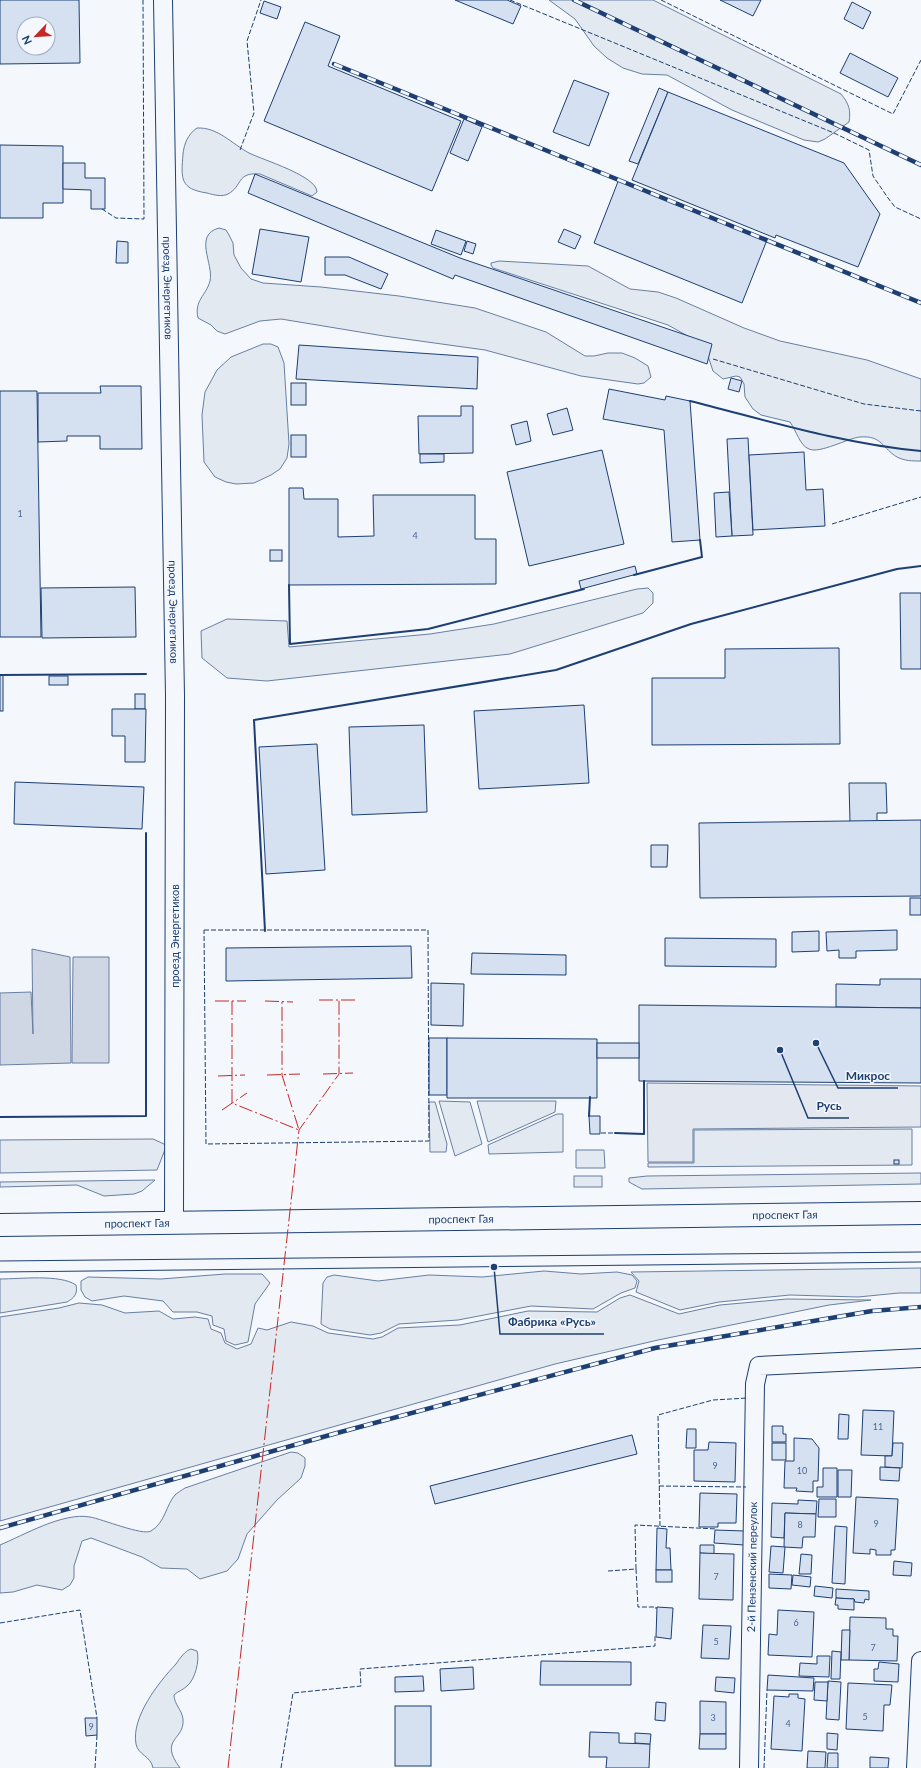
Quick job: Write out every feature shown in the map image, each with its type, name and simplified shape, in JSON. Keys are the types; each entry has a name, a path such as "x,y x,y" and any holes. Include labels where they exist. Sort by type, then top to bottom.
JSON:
{"main road":[{"name":"проспект Гая","path":"0,1224 921,1213"}],"street":[{"name":"проезд Энергетиков","path":"163,0 175,696 174,1223"},
{"name":"2-й Пензенский переулок","path":"749,1768 755,1384 759,1366 921,1358"},
{"path":"916,1768 921,1661"}],"shaded area":[{"path":"549,0 653,0 841,94 849,107 849,122 825,139 818,142 804,140 732,110 667,75 642,74 623,68 607,58 594,46 575,19"},
{"path":"197,128 212,130 249,153 299,174 315,186 317,192 312,196 260,174 252,174 243,177 233,191 226,195 215,195 192,189 184,181 182,170 183,154 187,140 191,133"},
{"path":"219,228 226,230 233,243 234,255 241,268 251,279 263,283 321,287 399,296 475,308 546,332 585,356 622,353 635,358 648,366 651,377 644,383 638,384 581,376 485,350 384,336 281,319 260,321 225,334 217,331 211,325 198,318 197,312 199,302 210,281 206,251 207,237 211,232"},
{"path":"499,261 588,266 630,289 658,292 676,298 744,328 780,341 867,360 921,379 921,461 906,460 897,457 878,440 867,437 855,438 827,448 814,450 809,449 803,445 790,422 761,415 753,409 745,397 744,384 740,377 736,376 723,379 713,371 706,350 702,344 668,325 493,268 491,263"},
{"path":"263,344 271,344 278,347 284,363 289,444 287,458 280,469 254,483 236,484 226,482 215,477 204,462 202,415 205,392 217,370 231,357"},
{"path":"648,588 653,593 653,603 643,613 510,654 267,681 227,678 202,658 201,631 227,619 287,621 289,647 430,634 494,624 637,589"},
{"path":"32,949 70,957 71,1063 0,1065 0,993 31,992 33,1034"},
{"path":"73,957 109,957 109,1063 72,1063"},
{"path":"647,1083 921,1086 921,1127 693,1129 693,1162 648,1162"},
{"path":"439,1101 470,1102 482,1144 455,1156"},
{"path":"477,1101 556,1101 555,1112 488,1142"},
{"path":"429,1102 435,1102 447,1144 446,1152 430,1152"},
{"path":"557,1114 563,1114 563,1152 489,1154 488,1145"},
{"path":"912,1129 912,1165 648,1167 648,1163 694,1163 694,1130"},
{"path":"153,1139 164,1144 166,1147 157,1170 0,1173 0,1140"},
{"path":"576,1150 604,1150 605,1168 576,1168"},
{"path":"921,1173 921,1184 642,1189 629,1182 629,1178 647,1176"},
{"path":"574,1176 602,1176 602,1187 574,1187"},
{"path":"155,1180 142,1191 134,1194 104,1196 77,1185 0,1187 0,1182"},
{"path":"921,1268 921,1293 899,1293 858,1297 790,1295 719,1302 680,1310 636,1292 639,1281 631,1272"},
{"path":"544,1271 581,1274 617,1272 632,1275 637,1281 635,1288 621,1293 593,1309 531,1306 458,1320 399,1324 381,1333 370,1335 330,1329 321,1324 323,1283 327,1277 334,1275 378,1281 429,1275 482,1277"},
{"path":"225,1274 262,1274 270,1283 255,1304 248,1342 235,1345 226,1341 224,1329 213,1325 212,1316 197,1312 173,1312 163,1301 124,1296 92,1301 85,1297 81,1290 81,1281 88,1277 161,1279"},
{"path":"0,1279 60,1279 76,1285 76,1293 67,1302 0,1313"},
{"path":"630,1295 679,1314 720,1305 787,1299 871,1300 829,1305 658,1340 555,1364 0,1521 0,1317 59,1308 79,1303 102,1305 125,1313 159,1311 173,1319 195,1317 208,1319 211,1329 221,1333 225,1343 237,1349 251,1344 258,1328 267,1330 291,1322 313,1326 328,1333 373,1339 382,1337 398,1328 460,1325 528,1311 597,1312 620,1298"},
{"path":"291,1452 298,1453 305,1458 305,1466 301,1478 277,1500 247,1534 238,1559 227,1571 200,1579 187,1569 161,1568 142,1557 91,1538 82,1541 74,1566 74,1578 70,1585 62,1590 37,1585 13,1592 0,1593 0,1545 44,1525 79,1516 96,1518 122,1527 140,1531 151,1531 156,1528 162,1519 175,1495 185,1488"},
{"path":"191,1649 197,1651 198,1655 194,1675 187,1686 174,1695 183,1719 183,1726 174,1740 171,1751 180,1768 153,1768 150,1761 137,1748 136,1734 138,1723 148,1701 162,1680 183,1655"}],"building":[{"path":"0,0 79,0 80,63 0,64"},
{"path":"455,0 507,0 521,6 513,24"},
{"path":"720,0 761,0 753,16"},
{"path":"264,1 281,7 277,19 260,13"},
{"path":"852,2 871,12 863,29 844,19"},
{"path":"305,22 340,36 328,66 461,121 432,191 264,121"},
{"path":"850,53 898,78 888,97 840,73"},
{"path":"574,80 609,93 589,146 553,132"},
{"path":"659,88 668,92 638,164 629,161"},
{"path":"668,92 844,163 880,214 858,267 776,235 775,238 632,180"},
{"path":"464,119 482,127 468,161 450,153"},
{"path":"0,145 63,146 63,203 43,203 43,218 0,218"},
{"path":"63,163 85,163 85,178 105,178 105,209 91,209 91,190 63,189"},
{"path":"255,174 460,258 712,344 707,364 455,275 453,279 248,193"},
{"path":"619,179 767,240 742,303 594,243"},
{"path":"260,229 309,237 301,282 252,274"},
{"path":"564,229 581,236 575,249 558,242"},
{"path":"436,230 466,241 461,255 431,244"},
{"path":"117,241 128,242 128,263 116,263"},
{"path":"467,241 476,244 473,254 464,251"},
{"path":"325,257 349,257 388,274 381,289 345,275 325,275"},
{"path":"299,345 478,357 477,389 296,379"},
{"path":"731,378 742,381 739,392 728,389"},
{"path":"291,383 306,383 306,405 291,405"},
{"path":"100,386 141,386 142,449 100,449 100,436 67,436 67,441 38,442 38,393 101,393"},
{"path":"609,389 665,400 666,396 690,401 700,540 672,542 664,430 603,419"},
{"path":"0,391 37,391 41,637 0,637"},
{"path":"461,406 473,406 473,453 419,454 418,416 461,416"},
{"path":"567,408 573,430 553,435 547,414"},
{"path":"527,421 531,441 516,445 511,425"},
{"path":"291,435 306,435 306,457 291,457"},
{"path":"748,438 753,535 732,536 727,439"},
{"path":"602,450 624,544 529,566 507,472"},
{"path":"804,452 806,490 823,489 825,526 753,530 749,455"},
{"path":"420,454 444,454 444,462 420,463"},
{"path":"289,488 303,488 304,499 338,499 338,537 374,536 373,495 475,495 475,539 496,539 496,584 289,585"},
{"path":"729,492 732,536 716,537 714,493"},
{"path":"270,550 282,550 282,561 270,561"},
{"path":"635,566 637,574 581,589 579,581"},
{"path":"135,587 136,637 42,638 41,588"},
{"path":"900,593 921,593 921,669 901,669"},
{"path":"839,648 840,744 652,745 652,678 725,678 725,649"},
{"path":"0,675 3,675 3,711 0,711"},
{"path":"49,676 68,676 68,685 49,685"},
{"path":"135,694 145,694 145,709 135,709"},
{"path":"584,705 589,783 479,789 474,711"},
{"path":"112,709 146,709 145,762 125,762 125,736 112,736"},
{"path":"424,725 427,812 352,815 349,727"},
{"path":"317,744 325,870 266,874 259,747"},
{"path":"15,782 144,787 142,829 14,824"},
{"path":"849,783 886,783 887,813 877,813 877,822 850,822"},
{"path":"921,820 921,896 700,898 699,823"},
{"path":"651,845 668,845 667,867 651,867"},
{"path":"910,898 921,898 921,915 910,915"},
{"path":"897,930 897,950 856,951 856,958 839,958 839,950 827,951 826,932"},
{"path":"819,931 819,951 792,952 792,932"},
{"path":"665,938 776,939 776,967 665,966"},
{"path":"411,946 412,978 226,981 226,948"},
{"path":"472,953 566,955 566,975 471,974"},
{"path":"880,979 921,979 921,1008 836,1007 836,984 880,985"},
{"path":"431,983 464,984 463,1026 431,1025"},
{"path":"639,1005 921,1008 921,1083 639,1081"},
{"path":"429,1038 447,1038 447,1095 429,1095"},
{"path":"447,1038 597,1039 597,1098 447,1098"},
{"path":"597,1043 639,1043 639,1058 597,1058"},
{"path":"589,1116 600,1116 600,1134 590,1134"},
{"path":"894,1160 899,1160 899,1164 894,1164"},
{"path":"863,1410 894,1411 892,1456 861,1455"},
{"path":"839,1414 849,1415 848,1439 838,1439"},
{"path":"772,1426 783,1426 783,1434 786,1434 786,1442 772,1442"},
{"path":"687,1429 696,1429 696,1448 686,1448"},
{"path":"632,1435 637,1454 435,1504 430,1486"},
{"path":"794,1438 812,1439 819,1448 818,1481 813,1481 813,1492 796,1491 797,1488 784,1488 785,1461 794,1461"},
{"path":"709,1442 736,1443 735,1482 694,1481 694,1450 708,1450"},
{"path":"772,1443 786,1443 786,1460 772,1460"},
{"path":"893,1443 903,1443 902,1468 885,1467 885,1456 892,1456"},
{"path":"880,1467 900,1468 899,1481 880,1480"},
{"path":"823,1468 837,1468 837,1497 817,1497 817,1487 823,1487"},
{"path":"838,1470 852,1470 851,1497 838,1497"},
{"path":"700,1493 737,1494 736,1523 718,1523 718,1527 699,1527"},
{"path":"856,1497 898,1499 895,1550 891,1550 891,1555 876,1555 876,1550 870,1549 870,1554 853,1553"},
{"path":"819,1499 836,1499 836,1517 818,1517"},
{"path":"798,1500 817,1501 816,1514 785,1513 784,1538 771,1537 772,1503 798,1504"},
{"path":"785,1513 816,1514 815,1537 803,1537 802,1548 784,1547"},
{"path":"835,1526 847,1527 845,1584 832,1583"},
{"path":"657,1528 667,1529 666,1548 670,1548 671,1570 656,1570"},
{"path":"715,1530 745,1531 744,1545 714,1543"},
{"path":"700,1545 714,1545 714,1554 700,1553"},
{"path":"771,1546 785,1547 783,1573 769,1572"},
{"path":"700,1553 734,1554 733,1600 699,1599"},
{"path":"801,1554 812,1555 811,1574 799,1574"},
{"path":"894,1561 912,1563 911,1576 893,1575"},
{"path":"656,1570 672,1570 672,1582 656,1582"},
{"path":"769,1574 792,1575 791,1589 769,1588"},
{"path":"793,1575 811,1577 810,1587 792,1585"},
{"path":"815,1586 833,1588 832,1598 814,1596"},
{"path":"836,1589 869,1591 869,1600 865,1599 864,1603 855,1602 854,1599 836,1598"},
{"path":"836,1598 854,1599 854,1610 838,1609 838,1605 835,1605"},
{"path":"657,1607 673,1608 671,1639 656,1637"},
{"path":"778,1610 814,1612 812,1657 768,1655 769,1634 777,1635"},
{"path":"850,1617 886,1618 886,1629 893,1629 893,1636 898,1636 897,1661 849,1660"},
{"path":"703,1625 731,1626 729,1659 701,1658"},
{"path":"842,1630 850,1630 849,1660 841,1660"},
{"path":"832,1651 841,1652 840,1679 831,1679"},
{"path":"817,1656 830,1656 829,1677 799,1676 800,1663 817,1664"},
{"path":"541,1661 631,1662 631,1685 540,1685"},
{"path":"879,1662 899,1664 898,1682 874,1681 874,1669 878,1669"},
{"path":"473,1667 474,1689 441,1691 440,1669"},
{"path":"768,1675 814,1678 813,1691 767,1690"},
{"path":"423,1676 424,1691 395,1692 395,1677"},
{"path":"716,1677 735,1678 734,1693 715,1691"},
{"path":"828,1681 841,1682 839,1720 826,1719"},
{"path":"815,1682 828,1682 827,1701 814,1700"},
{"path":"848,1683 892,1685 890,1705 884,1705 883,1731 846,1729"},
{"path":"789,1694 798,1694 798,1698 805,1699 802,1751 771,1749 774,1696 789,1697"},
{"path":"700,1701 726,1702 726,1734 700,1734"},
{"path":"656,1702 666,1703 665,1721 655,1720"},
{"path":"395,1706 431,1706 431,1766 395,1766"},
{"path":"85,1718 97,1718 97,1735 86,1736"},
{"path":"590,1732 619,1733 619,1743 650,1744 649,1768 606,1768 607,1757 589,1757"},
{"path":"635,1733 651,1734 650,1744 635,1743"},
{"path":"827,1733 838,1734 837,1750 827,1749"},
{"path":"700,1734 726,1734 726,1749 699,1749"},
{"path":"808,1751 826,1752 825,1768 807,1768"},
{"path":"828,1753 838,1753 838,1768 827,1768"},
{"path":"870,1757 889,1758 888,1768 870,1768"}],"tram line":[{"path":"0,1261 921,1252"},
{"path":"0,1272 921,1262"}],"railway":[{"path":"574,0 921,165"},
{"path":"334,64 921,303"},
{"path":"0,1528 337,1433 655,1348 872,1311 921,1307"}],"fence":[{"path":"102,209 116,218 144,219 143,0"},
{"path":"240,150 254,113 247,41 261,0"},
{"path":"510,0 834,133 869,150 873,176 888,198 895,207 921,219"},
{"path":"661,0 893,114 921,60"},
{"path":"713,359 864,404 921,411"},
{"path":"832,524 921,497"},
{"path":"204,930 428,930 429,1141 206,1144 204,930"},
{"path":"601,1133 615,1133"},
{"path":"660,1526 658,1415 713,1400 748,1398"},
{"path":"659,1486 746,1487"},
{"path":"636,1569 635,1525 717,1529"},
{"path":"608,1571 636,1569 638,1607 656,1607 656,1609"},
{"path":"0,1623 80,1610 97,1718"},
{"path":"281,1768 293,1693 361,1686 360,1669 655,1646 655,1635"},
{"path":"764,1768 767,1690"},
{"path":"95,1768 97,1735"}],"wall":[{"path":"690,401 834,437 892,448 921,451"},
{"path":"634,575 702,557 700,540"},
{"path":"265,931 254,720 556,670 691,624 897,569 921,566"},
{"path":"289,585 290,644 428,629 584,589"},
{"path":"0,675 146,674"},
{"path":"0,1117 146,1116 146,833"},
{"path":"615,1133 644,1134 644,1081"},
{"path":"589,1116 590,1097"}],"power":[{"path":"319,1000 358,1000"},
{"path":"228,1768 299,1130 339,1074 339,1000"},
{"path":"215,1001 246,1001"},
{"path":"232,1001 232,1103 299,1130 282,1075 282,1001"},
{"path":"265,1001 293,1002"},
{"path":"323,1074 353,1073"},
{"path":"267,1075 300,1074"},
{"path":"218,1076 245,1075"},
{"path":"222,1110 247,1093"}],"place":[{"name":"Микрос","path":"816,1043"},
{"name":"Русь","path":"780,1050"},
{"name":"Фабрика «Русь»","path":"494,1267"}]}
